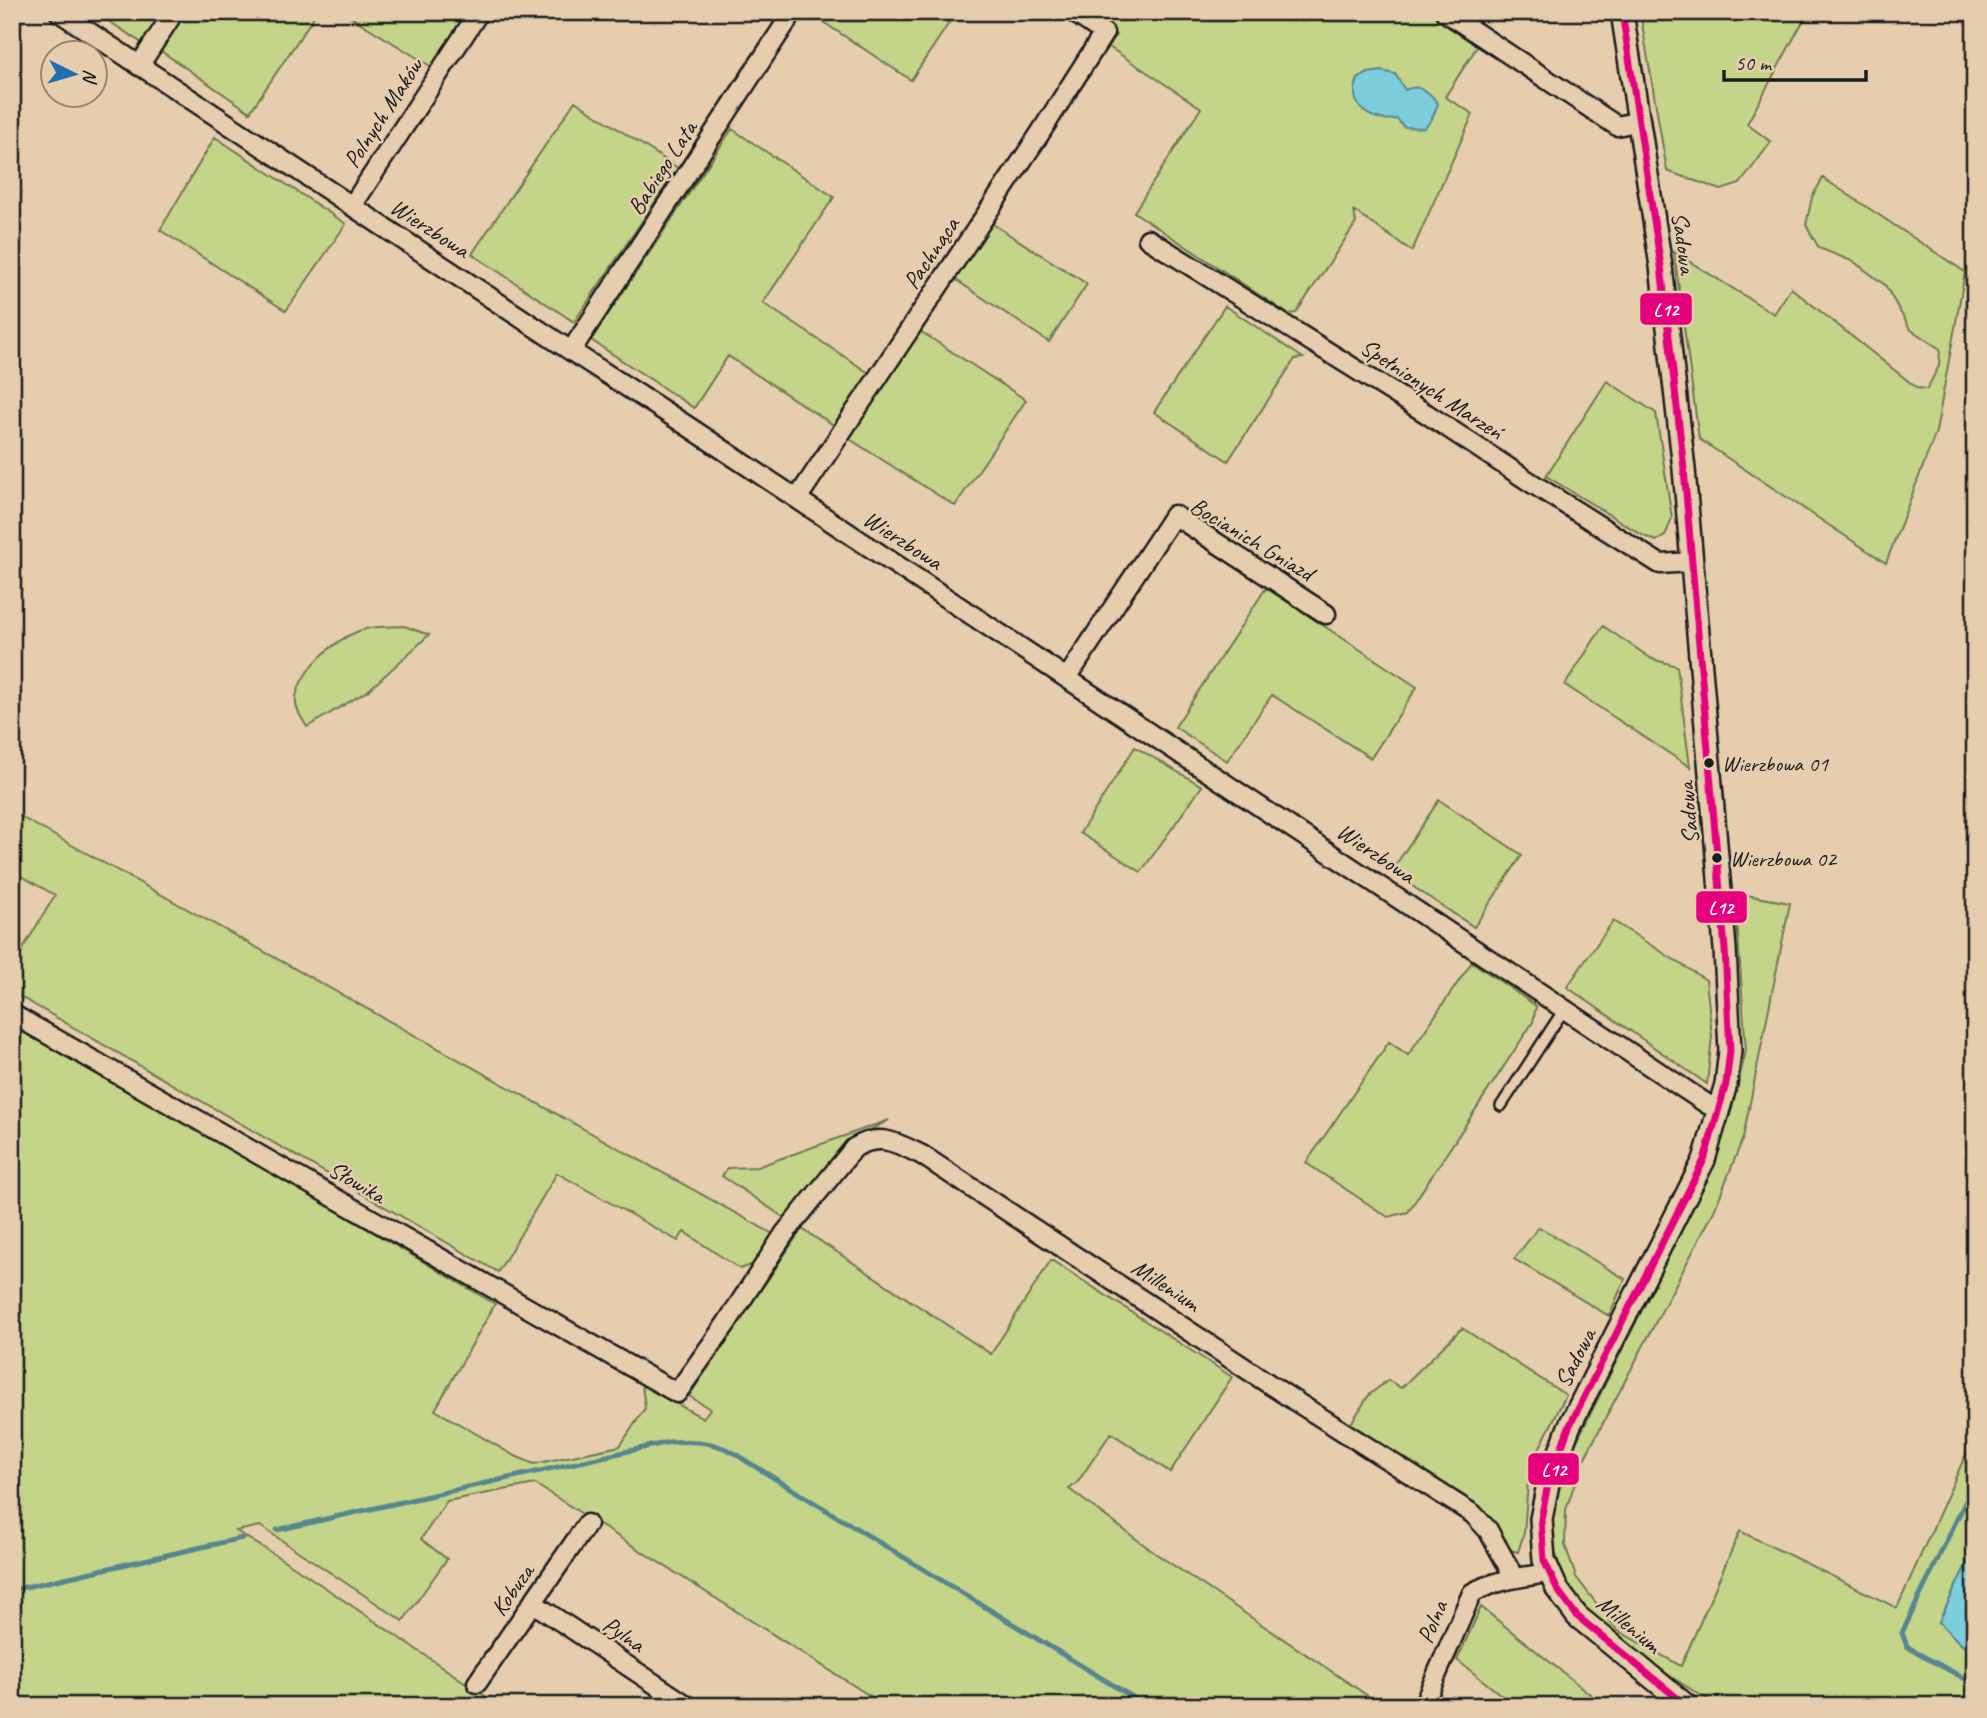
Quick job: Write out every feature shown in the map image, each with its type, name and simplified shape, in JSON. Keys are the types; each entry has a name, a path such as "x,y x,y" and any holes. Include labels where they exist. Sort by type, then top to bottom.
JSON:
{"street":[{"name":"Wierzbowa","path":"59,12 571,351 689,426 1719,1110"},
{"path":"139,66 174,12"},
{"name":"Polnych Maków","path":"352,206 479,12"},
{"name":"Babiego Lata","path":"571,351 793,12"},
{"name":"Pachnąca","path":"797,499 1104,33 1073,12"},
{"path":"1445,12 1617,126 1640,121"},
{"name":"Sadowa","path":"1548,1573 1541,1544 1541,1519 1555,1460 1697,1176 1719,1110 1728,1069 1730,1021 1674,371 1640,121 1622,12"},
{"name":"Spełnionych Marzeń","path":"1148,239 1660,564 1692,562"},
{"name":"Bocianich Gniazd","path":"1067,678 1174,515 1326,614"},
{"name":"Słowika","path":"12,1013 677,1393 785,1233"},
{"name":"Millenium","path":"785,1233 854,1148 865,1141 875,1139 896,1142 922,1155 1295,1401 1473,1514 1488,1530 1514,1577"},
{"name":"Kobuza","path":"477,1683 587,1524"},
{"name":"Polna","path":"1423,1706 1472,1593 1483,1586 1514,1577 1548,1573"},
{"name":"Millenium","path":"1548,1573 1577,1616 1687,1706"},
{"name":"Pylna","path":"533,1603 688,1706"}],"lane":[{"path":"1501,1107 1564,1008"}],"green space":[{"path":"95,12 162,12 142,43"},
{"path":"183,12 317,12 250,112 158,49"},
{"path":"343,12 469,12 432,67"},
{"path":"808,12 933,12 949,23 911,80"},
{"path":"1082,12 1434,12 1480,42 1445,97 1473,114 1412,251 1354,211 1356,223 1296,313 1288,314 1134,212 1201,108 1109,47 1116,35"},
{"path":"1640,12 1808,12 1747,124 1771,142 1740,184 1721,190 1667,171"},
{"path":"575,101 678,168 574,322 472,254"},
{"path":"732,129 834,197 763,303 869,373 835,426 728,356 694,408 591,340"},
{"path":"215,137 346,224 286,311 160,230"},
{"path":"1823,178 1965,272 1936,432 1886,563 1699,439 1674,252 1774,314 1791,288 1917,388 1927,389 1939,366 1940,349 1910,329 1885,285 1854,262 1819,248 1806,225 1812,197"},
{"path":"991,223 1087,284 1049,342 953,278"},
{"path":"1225,306 1303,358 1295,359 1228,461 1154,412"},
{"path":"920,331 1026,400 955,506 848,438"},
{"path":"1607,381 1656,413 1672,518 1665,536 1656,541 1546,476"},
{"path":"1266,588 1417,687 1371,758 1272,695 1227,761 1175,727"},
{"path":"404,626 429,635 369,690 307,727 297,709 296,697 314,663 335,644 359,631 374,627"},
{"path":"1603,626 1652,659 1677,666 1690,767 1565,685"},
{"path":"1135,747 1202,786 1141,872 1080,833"},
{"path":"1439,800 1522,855 1474,927 1391,872"},
{"path":"12,812 775,1235 757,1263 740,1269 684,1232 678,1241 557,1173 498,1272 12,992 12,967 55,895 12,871"},
{"path":"1735,893 1790,903 1743,1138 1714,1211 1580,1467 1566,1510 1565,1545 1576,1577 1617,1630 1681,1666 1740,1531 1897,1608 1975,1434 1975,1546 1939,1622 1975,1658 1975,1706 1718,1706 1673,1678 1613,1634 1584,1608 1562,1574 1552,1541 1551,1506 1560,1475 1705,1183 1730,1116 1746,1051"},
{"path":"1613,921 1706,980 1712,1036 1707,1084 1567,987"},
{"path":"1472,962 1536,1006 1533,1022 1408,1212 1388,1217 1306,1163 1389,1042 1408,1055"},
{"path":"12,1022 495,1304 435,1410 513,1455 534,1464 620,1446 645,1408 642,1385 703,1418 710,1409 689,1396 802,1229 991,1354 1051,1260 1232,1377 1170,1472 1111,1433 1077,1483 1069,1489 1155,1553 1383,1706 886,1706 535,1484 447,1501 421,1539 447,1559 403,1621 260,1526 236,1531 293,1566 500,1706 12,1706"},
{"path":"889,1120 844,1144 786,1219 722,1176 727,1168 757,1167"},
{"path":"1539,1227 1625,1279 1609,1316 1514,1259"},
{"path":"1462,1328 1566,1395 1529,1469 1524,1533 1518,1552 1506,1549 1474,1503 1350,1425 1369,1395 1388,1380 1401,1388"},
{"path":"1481,1607 1605,1706 1515,1706 1457,1660"}],"water":[{"path":"1382,71 1395,74 1405,90 1419,88 1428,92 1438,104 1431,121 1424,128 1404,127 1397,119 1379,118 1358,105 1355,89 1358,79 1368,73"},
{"path":"1975,1546 1975,1658 1939,1622"}],"waterway":[{"path":"277,1530 669,1442 708,1443 735,1453 1147,1706"},
{"path":"1975,1482 1902,1633 1907,1646 1917,1653 1975,1684"},
{"path":"12,1590 242,1538"}],"transit line":[{"name":"L12","path":"1622,12 1661,266 1684,469 1725,949 1730,1051 1726,1084 1704,1160 1569,1427 1548,1484 1541,1519 1544,1560 1557,1589 1577,1616 1687,1706"}],"place":[{"name":"Wierzbowa 01","path":"1709,763"},
{"name":"Wierzbowa 02","path":"1717,858"}]}
